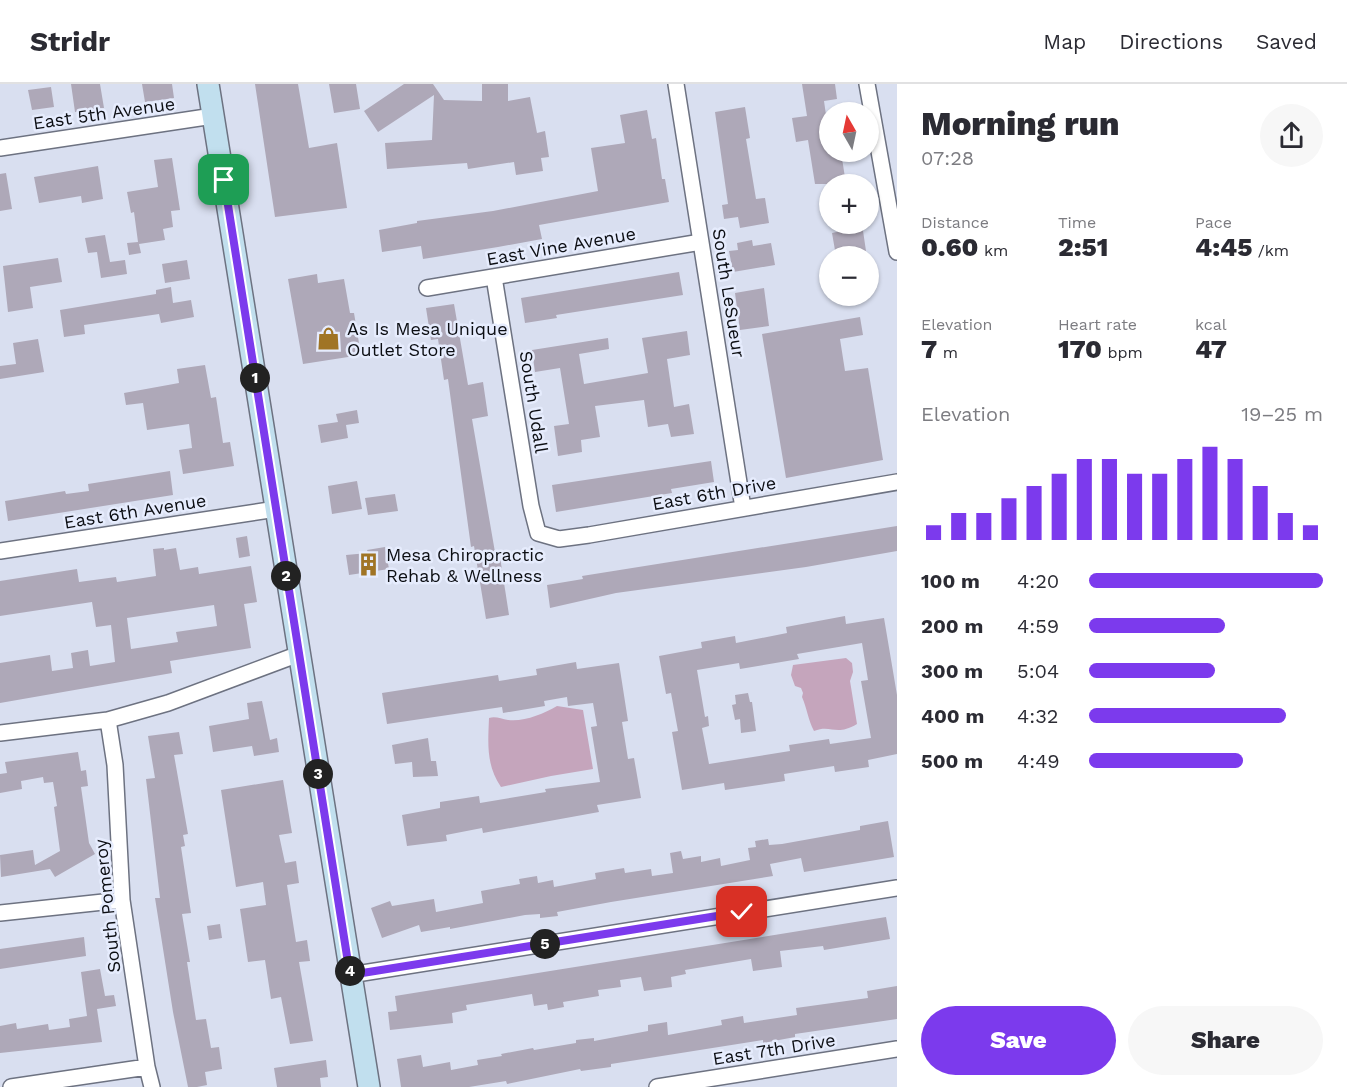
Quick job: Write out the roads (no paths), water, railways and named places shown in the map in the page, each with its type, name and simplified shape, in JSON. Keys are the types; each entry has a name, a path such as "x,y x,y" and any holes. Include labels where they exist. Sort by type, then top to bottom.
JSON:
{"main road":[{"path":"208,84 369,1087"}],"street":[{"name":"South LeSueur","path":"676,84 743,508"},
{"path":"867,84 897,252"},
{"name":"East 5th Avenue","path":"0,148 213,116"},
{"name":"East Vine Avenue","path":"427,288 701,242"},
{"name":"South Udall","path":"494,277 531,506 538,533"},
{"name":"East 6th Drive","path":"538,533 559,539 589,535 897,482"},
{"name":"East 6th Avenue","path":"0,551 276,509"},
{"path":"0,733 108,720 168,704 299,654"},
{"name":"South Pomeroy","path":"108,720 115,765 122,900 147,1068 152,1087"},
{"path":"350,975 897,888"},
{"path":"0,913 122,900"},
{"name":"East 7th Drive","path":"657,1087 897,1049"},
{"path":"11,1087 147,1068"}],"place":[{"name":"As Is Mesa Unique Outlet Store","path":"329,338"},
{"name":"Mesa Chiropractic Rehab & Wellness","path":"368,564"}]}
